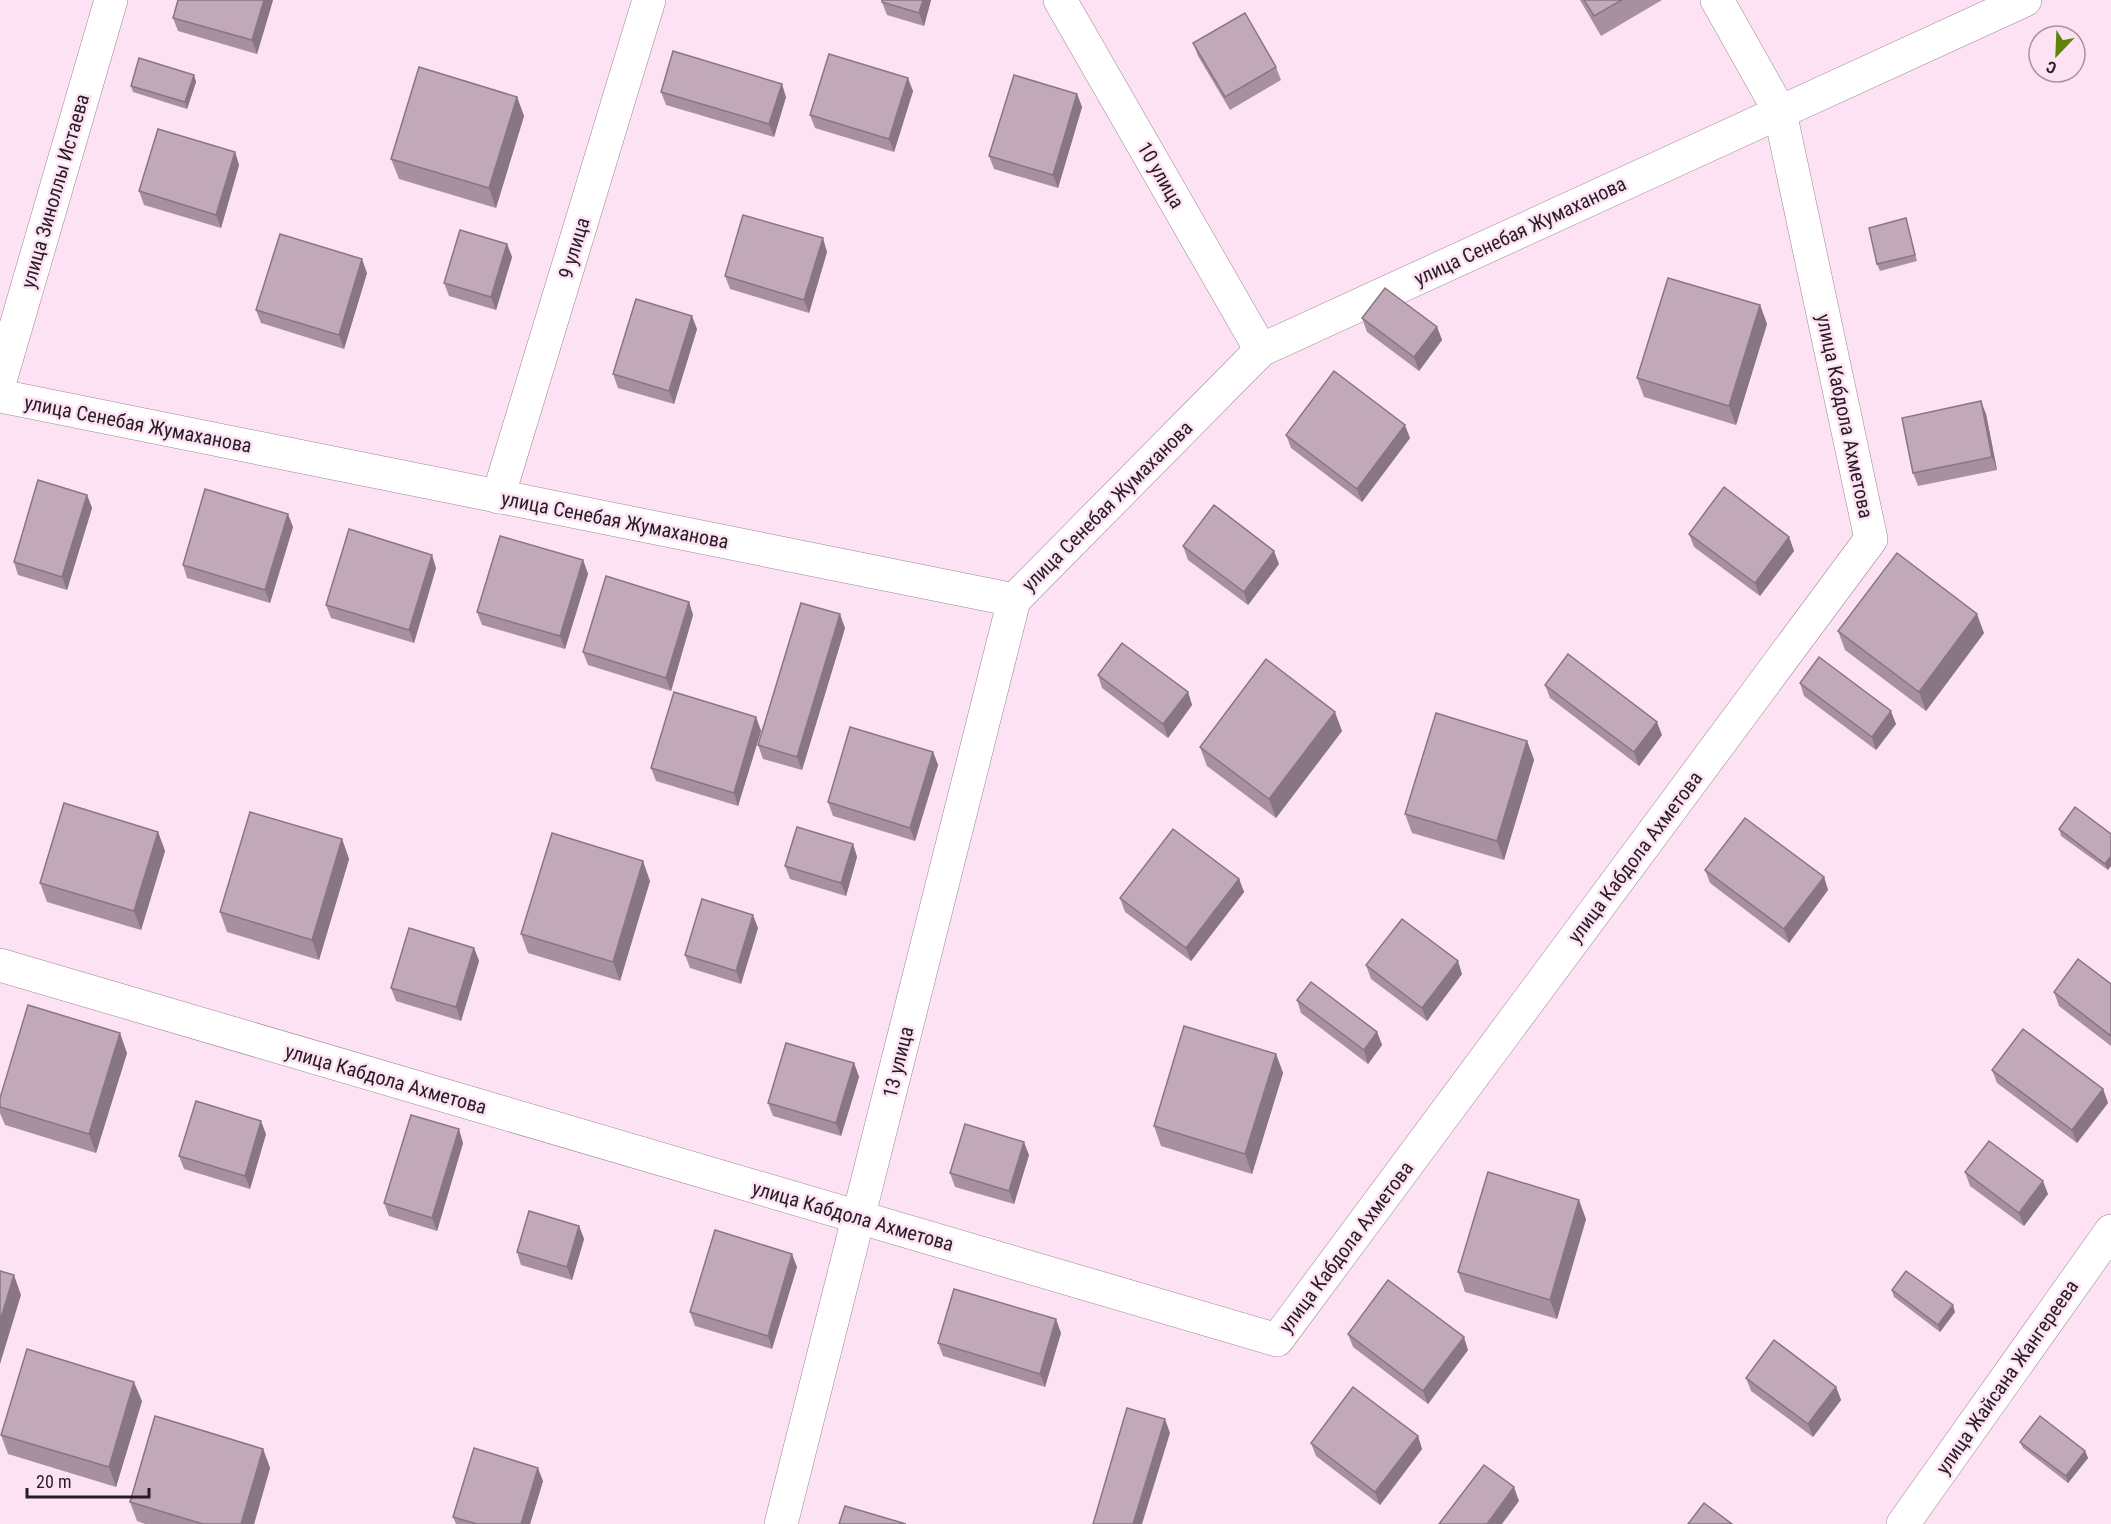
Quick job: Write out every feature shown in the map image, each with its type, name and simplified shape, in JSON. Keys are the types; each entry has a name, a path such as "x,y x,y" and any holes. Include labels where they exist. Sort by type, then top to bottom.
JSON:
{"street":[{"name":"улица Зиноллы Истаева","path":"0,381 111,0"},
{"name":"9 улица","path":"498,497 649,0"},
{"name":"10 улица","path":"1060,0 1261,350"},
{"name":"улица Кабдола Ахметова","path":"0,965 1277,1340 1871,539 1780,112 1718,0"},
{"name":"улица Сенебая Жумаханова","path":"0,396 1014,600 1261,350 2025,0"},
{"name":"13 улица","path":"781,1524 1014,600"},
{"name":"улица Жайсана Жангереева","path":"1903,1524 2111,1231"}],"building":[{"path":"178,0 264,0 252,40 173,18"},
{"path":"882,0 923,0 919,13 882,2"},
{"path":"1584,0 1622,0 1594,16"},
{"path":"1245,13 1276,67 1225,97 1193,43"},
{"path":"673,51 782,84 769,124 661,92"},
{"path":"829,54 908,78 889,139 810,115"},
{"path":"139,58 194,75 185,102 131,86"},
{"path":"419,67 517,97 489,188 391,159"},
{"path":"1014,75 1077,94 1053,175 989,156"},
{"path":"158,129 235,152 216,215 139,191"},
{"path":"743,215 823,238 804,300 725,276"},
{"path":"1906,218 1915,255 1877,264 1869,228"},
{"path":"460,230 507,244 491,297 444,283"},
{"path":"280,234 362,259 339,335 256,310"},
{"path":"1668,278 1760,305 1729,406 1637,378"},
{"path":"1385,288 1437,327 1414,357 1362,318"},
{"path":"636,299 692,316 669,391 613,374"},
{"path":"1334,371 1405,425 1357,489 1286,435"},
{"path":"1981,401 1992,457 1913,473 1902,418"},
{"path":"38,480 87,495 62,577 14,562"},
{"path":"1724,487 1789,537 1755,583 1689,534"},
{"path":"205,489 288,514 265,590 183,565"},
{"path":"1214,505 1274,551 1244,592 1183,546"},
{"path":"349,529 432,555 409,630 326,605"},
{"path":"500,536 583,560 560,636 477,612"},
{"path":"1897,553 1977,614 1919,692 1838,631"},
{"path":"606,576 689,602 666,678 583,652"},
{"path":"801,603 840,614 797,757 758,745"},
{"path":"1122,643 1188,692 1163,724 1098,675"},
{"path":"1568,654 1657,722 1634,752 1545,685"},
{"path":"1819,657 1891,711 1872,737 1800,683"},
{"path":"1266,659 1335,712 1269,799 1200,747"},
{"path":"674,692 756,717 734,793 651,768"},
{"path":"1436,713 1527,741 1497,841 1405,814"},
{"path":"850,727 933,752 910,828 828,802"},
{"path":"64,803 158,832 134,911 40,883"},
{"path":"2075,807 2111,834 2111,856 2105,864 2059,829"},
{"path":"250,812 342,839 312,940 220,912"},
{"path":"1745,818 1824,877 1784,929 1705,870"},
{"path":"797,827 853,844 841,883 785,866"},
{"path":"1173,829 1239,879 1186,948 1120,898"},
{"path":"552,833 643,861 613,962 521,934"},
{"path":"702,899 753,915 736,971 685,955"},
{"path":"1402,919 1458,961 1422,1008 1366,965"},
{"path":"409,928 474,948 456,1007 391,988"},
{"path":"2078,959 2111,984 2111,1036 2054,992"},
{"path":"1311,982 1377,1032 1364,1050 1297,1000"},
{"path":"28,1005 120,1033 89,1134 0,1107 0,1098"},
{"path":"1184,1026 1276,1054 1245,1154 1154,1126"},
{"path":"2023,1029 2103,1089 2072,1130 1992,1070"},
{"path":"786,1043 854,1063 836,1123 768,1103"},
{"path":"196,1101 261,1121 245,1176 179,1156"},
{"path":"411,1115 459,1129 432,1218 384,1203"},
{"path":"965,1124 1024,1142 1009,1191 950,1173"},
{"path":"1989,1141 2043,1181 2019,1213 1965,1172"},
{"path":"1488,1172 1579,1200 1550,1300 1458,1272"},
{"path":"529,1211 579,1226 567,1267 517,1252"},
{"path":"715,1230 792,1254 768,1336 690,1312"},
{"path":"0,1271 14,1275 0,1321"},
{"path":"1906,1271 1953,1305 1938,1325 1892,1290"},
{"path":"1388,1280 1464,1337 1423,1391 1348,1334"},
{"path":"954,1289 1056,1319 1040,1374 938,1343"},
{"path":"1774,1340 1836,1387 1808,1424 1746,1378"},
{"path":"27,1349 134,1382 109,1467 1,1435"},
{"path":"1353,1387 1418,1436 1375,1492 1311,1443"},
{"path":"1127,1408 1165,1419 1133,1524 1093,1524"},
{"path":"155,1416 263,1449 241,1524 203,1524 130,1502"},
{"path":"2040,1416 2085,1451 2066,1476 2020,1442"},
{"path":"474,1448 538,1468 521,1524 477,1524 453,1517"},
{"path":"1484,1465 1514,1487 1487,1524 1439,1524"},
{"path":"1704,1503 1732,1524 1688,1524"},
{"path":"845,1506 906,1524 839,1524"}]}
